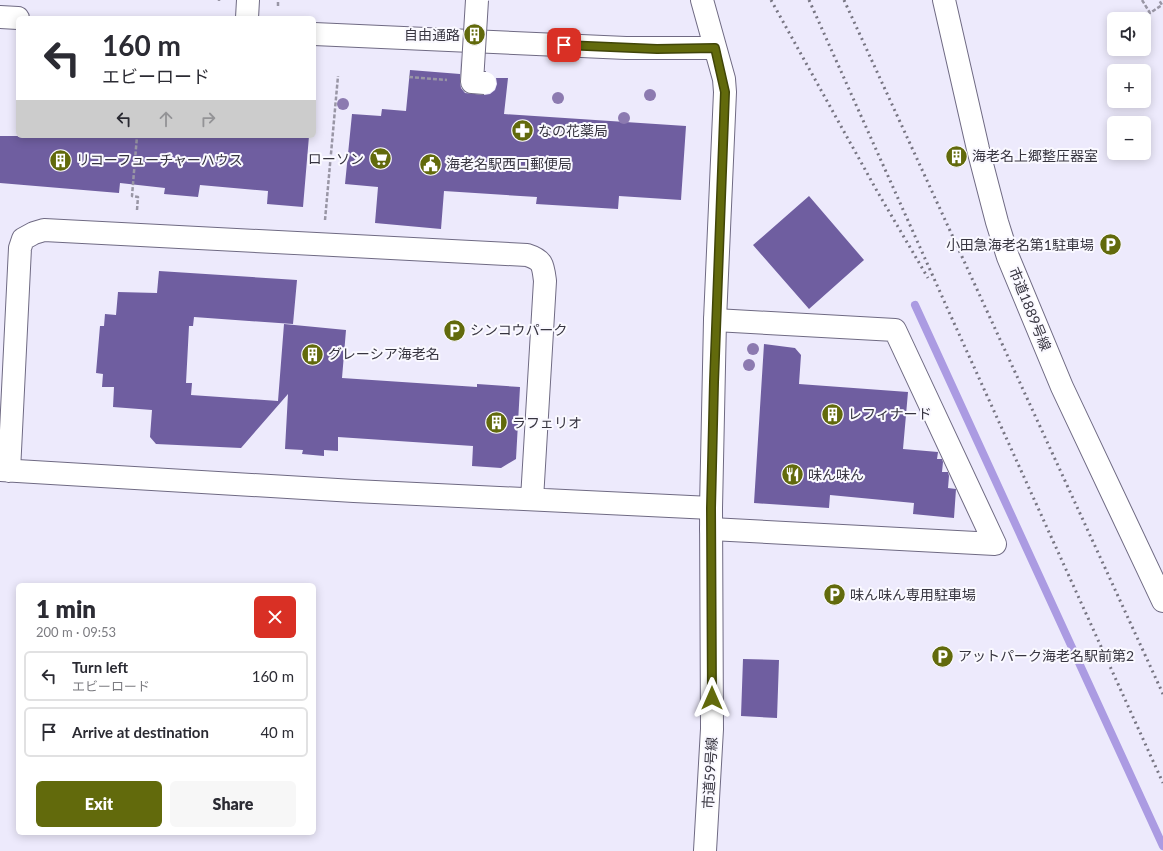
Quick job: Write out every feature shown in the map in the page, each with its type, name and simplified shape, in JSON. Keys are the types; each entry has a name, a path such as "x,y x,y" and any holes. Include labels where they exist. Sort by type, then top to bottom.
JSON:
{"street":[{"path":"247,16 248,0"},
{"path":"477,0 472,82 485,83"},
{"name":"市道59号線","path":"702,0 725,92 715,320 711,518 712,729 705,851"},
{"name":"市道1889号線","path":"944,0 978,149 997,222 1008,257 1062,387 1163,601"},
{"path":"0,17 16,18"},
{"path":"316,34 626,48 715,48"},
{"path":"532,499 544,275 541,262 537,258 527,255 44,230 34,233 23,240 20,248 4,471 532,499 711,518 995,544 895,330 715,320"}],"path":[{"path":"278,0 278,6"},
{"path":"1142,0 1150,13 1162,5 1159,0"},
{"path":"325,223 338,76"},
{"path":"409,77 452,80"},
{"path":"136,212 138,196 132,196 137,138"}],"building":[{"path":"461,53 460,82 461,88 465,93 484,95 490,94 495,90 497,84 496,78 508,78 504,114 686,126 681,200 619,196 618,209 536,204 537,197 444,191 441,229 375,223 378,187 345,184 352,114 381,116 382,109 406,111 410,70 460,74"},
{"path":"0,136 16,136 16,138 309,138 303,207 267,204 268,191 200,185 198,197 164,194 165,188 120,183 119,193 0,183"},
{"path":"809,196 864,260 809,309 753,245"},
{"path":"159,271 297,280 293,324 194,317 193,326 189,326 186,383 192,383 191,395 278,401 284,324 346,330 342,378 477,387 477,384 520,387 516,459 501,468 472,466 473,446 338,437 338,451 324,450 324,456 302,454 303,450 285,449 288,394 241,448 156,444 150,437 152,410 113,407 114,387 102,387 103,374 96,373 100,326 104,326 105,314 116,315 118,292 157,293"},
{"path":"764,344 795,348 801,355 799,384 908,392 903,449 938,452 937,459 942,459 943,462 942,472 948,472 948,488 956,489 954,518 913,514 914,503 830,495 829,508 754,503"},
{"path":"743,659 779,660 777,718 741,716"}],"waterway":[{"path":"915,305 1163,846"}],"railway":[{"path":"771,0 877,191 928,278"},
{"path":"809,0 1163,783"},
{"path":"844,0 1163,694"}],"place":[{"name":"自由通路","path":"475,35"},
{"name":"なの花薬局","path":"522,131"},
{"name":"海老名上郷整圧器室","path":"956,156"},
{"name":"ローソン","path":"380,159"},
{"name":"リコーフューチャーハウス","path":"61,160"},
{"name":"海老名駅西口郵便局","path":"430,164"},
{"name":"小田急海老名第1駐車場","path":"1110,245"},
{"name":"シンコウパーク","path":"455,330"},
{"name":"グレーシア海老名","path":"313,354"},
{"name":"レフィナード","path":"832,414"},
{"name":"ラフェリオ","path":"496,423"},
{"name":"味ん味ん","path":"793,475"},
{"name":"味ん味ん専用駐車場","path":"835,595"},
{"name":"アットパーク海老名駅前第2","path":"942,656"}],"route":[{"path":"564,45 657,49 715,48 724,79 725,115 715,320 711,492 712,698"}]}
